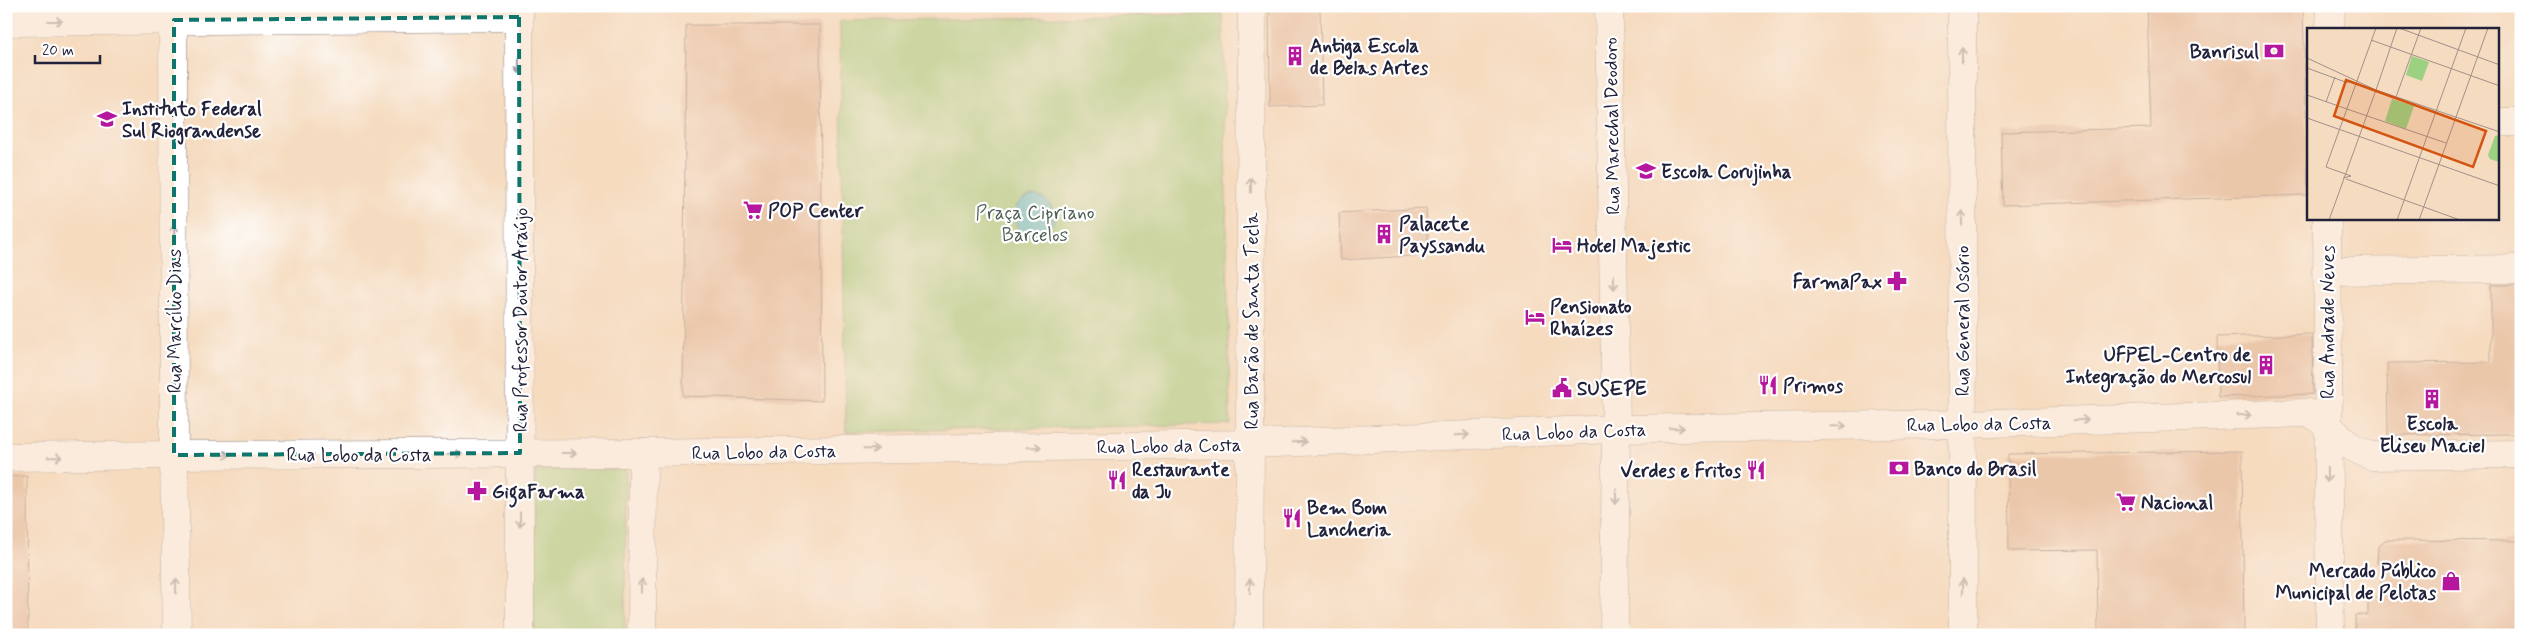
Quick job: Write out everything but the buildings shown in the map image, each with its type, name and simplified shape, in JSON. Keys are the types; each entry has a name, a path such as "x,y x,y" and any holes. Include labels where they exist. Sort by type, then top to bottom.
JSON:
{"street":[{"name":"Rua Barão de Santa Tecla","path":"1249,635 1252,6"},
{"name":"Rua Marechal Deodoro","path":"1610,6 1616,429 1614,635"},
{"name":"Rua General Osório","path":"1962,6 1963,635"},
{"path":"2330,28 2331,6"},
{"path":"6,22 174,13 522,10"},
{"name":"Rua Professor Doutor Araújo","path":"520,635 522,10"},
{"name":"Rua Marcílio Dias","path":"174,13 174,455 177,635"},
{"path":"2500,122 2521,122"},
{"name":"Rua Andrade Neves","path":"2327,220 2330,635"},
{"path":"2326,271 2521,269"},
{"name":"Rua Lobo da Costa","path":"6,458 174,455 643,453 1251,444 1616,429 1962,424 2307,413 2317,417 2352,447 2371,456 2521,454"},
{"path":"642,635 643,453"}],"highlighted area":[{"path":"519,17 520,453 174,455 174,20"}],"green space":[{"name":"Praça Cipriano Barcelos","path":"1223,14 1230,424 846,432 840,21"},
{"path":"626,469 625,635 533,635 535,470"}],"water":[{"path":"1034,196 1048,202 1054,216 1048,230 1034,236 1020,230 1014,216 1020,202"}],"place":[{"name":"Banrisul","path":"2274,51"},
{"name":"Antiga Escola de Belas Artes","path":"1295,56"},
{"name":"Instituto Federal Sul Riograndense","path":"107,119"},
{"name":"Escola Corujinha","path":"1646,171"},
{"name":"POP Center","path":"753,210"},
{"name":"Palacete Payssandu","path":"1384,234"},
{"name":"Hotel Majestic","path":"1562,245"},
{"name":"FarmaPax","path":"1897,281"},
{"name":"Pensionato Rhaízes","path":"1535,317"},
{"name":"UFPEL-Centro de Integração do Mercosul","path":"2266,365"},
{"name":"Primos","path":"1768,385"},
{"name":"SUSEPE","path":"1562,388"},
{"name":"Escola Eliseu Maciel","path":"2432,399"},
{"name":"Banco do Brasil","path":"1899,468"},
{"name":"Verdes e Fritos","path":"1756,470"},
{"name":"Restaurante da Ju","path":"1117,480"},
{"name":"GigaFarma","path":"477,491"},
{"name":"Nacional","path":"2126,502"},
{"name":"Bem Bom Lancheria","path":"1292,518"},
{"name":"Mercado Público Municipal de Pelotas","path":"2451,581"}]}
